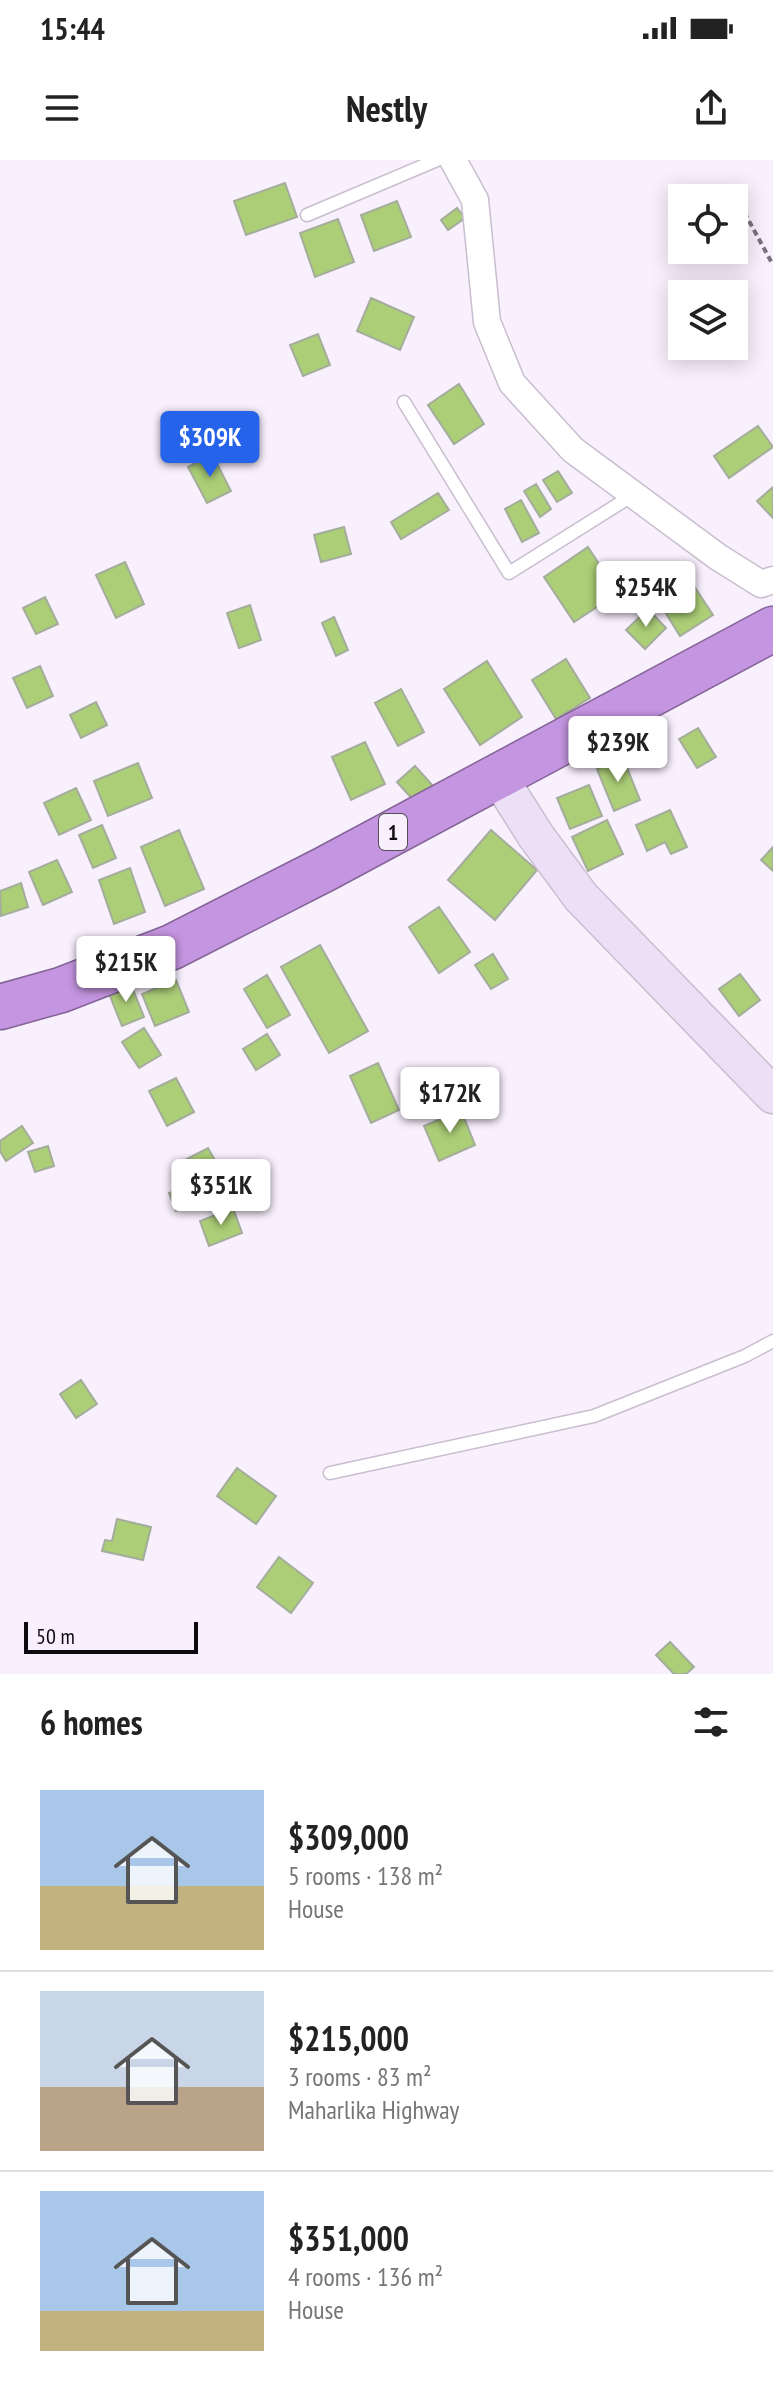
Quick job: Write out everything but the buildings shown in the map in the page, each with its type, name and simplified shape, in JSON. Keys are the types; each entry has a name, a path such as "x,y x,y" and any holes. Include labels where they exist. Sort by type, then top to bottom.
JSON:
{"highway":[{"name":"1","path":"0,1007 61,990 172,947 773,629"}],"street":[{"path":"453,160 475,200 487,322 512,383 573,450 718,557 761,584 773,580"},
{"path":"498,776 536,836 581,897 773,1095"}],"lane":[{"path":"307,215 437,160"},
{"path":"404,402 509,573 633,495"},
{"path":"330,1473 594,1416 745,1356 773,1341"}],"path":[{"path":"748,219 773,265"}]}
